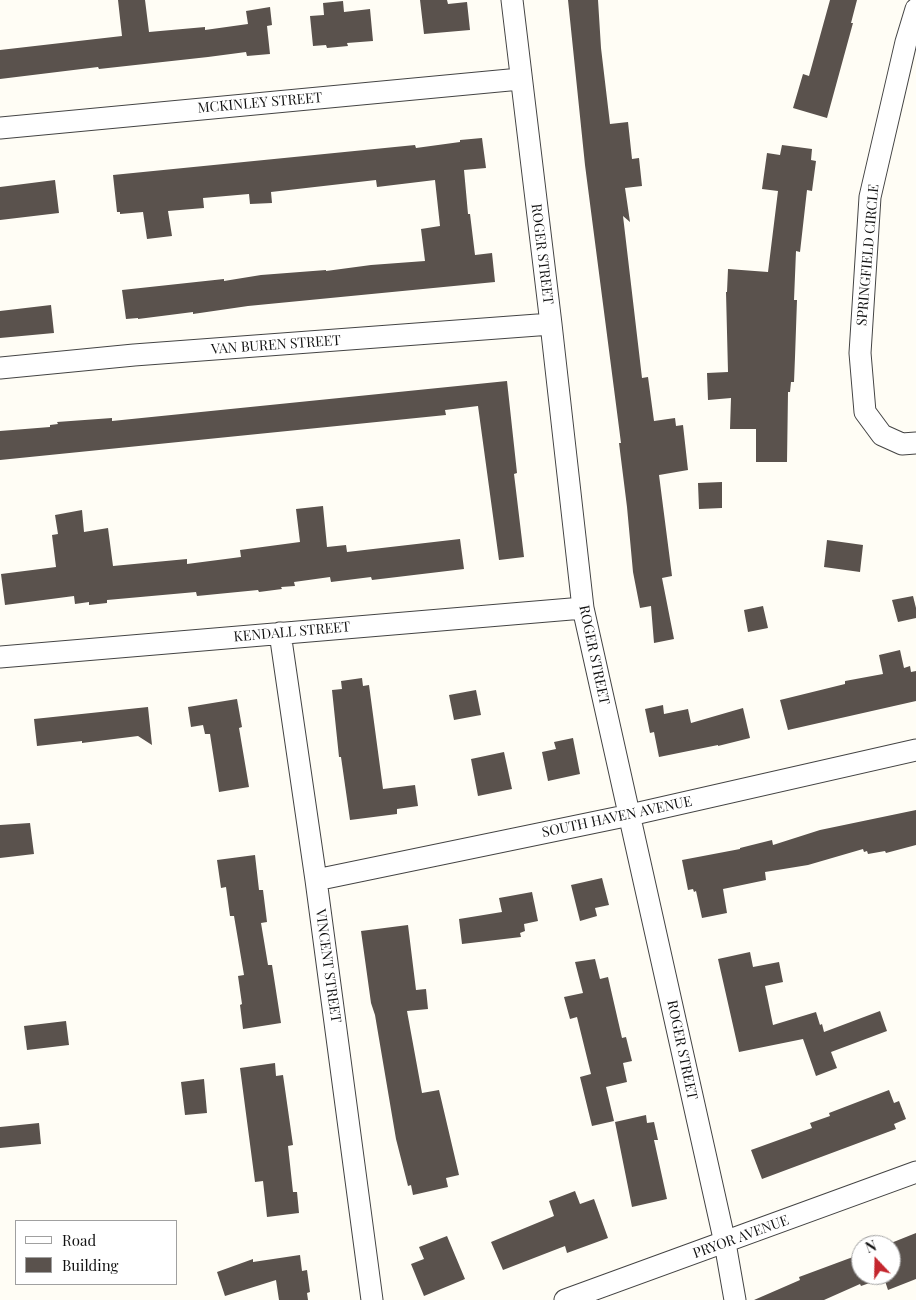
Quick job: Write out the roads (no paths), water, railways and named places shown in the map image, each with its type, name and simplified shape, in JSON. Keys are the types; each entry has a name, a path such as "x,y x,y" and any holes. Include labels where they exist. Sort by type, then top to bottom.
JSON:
{"street":[{"name":"ROGER STREET","path":"512,0 583,608 725,1243 735,1300"},
{"name":"SPRINGFIELD CIRCLE","path":"916,8 906,42 870,197 860,353 866,412 882,436 902,444 916,443"},
{"name":"MCKINLEY STREET","path":"0,128 520,79"},
{"name":"VAN BUREN STREET","path":"0,368 134,355 551,324"},
{"name":"KENDALL STREET","path":"0,657 583,608"},
{"name":"VINCENT STREET","path":"280,633 316,880 372,1300"},
{"name":"SOUTH HAVEN AVENUE","path":"316,880 630,816 916,750"},
{"name":"PRYOR AVENUE","path":"565,1300 916,1172"}]}
